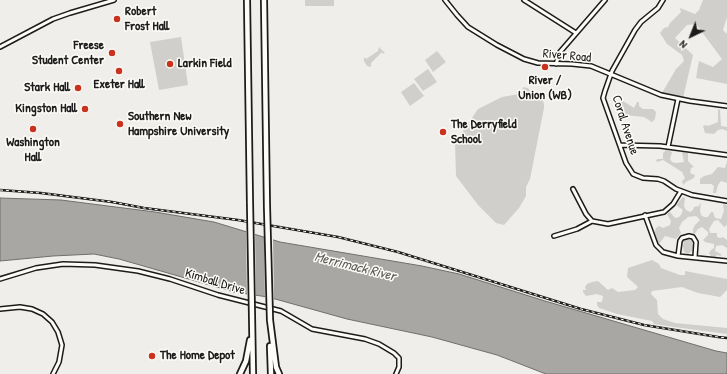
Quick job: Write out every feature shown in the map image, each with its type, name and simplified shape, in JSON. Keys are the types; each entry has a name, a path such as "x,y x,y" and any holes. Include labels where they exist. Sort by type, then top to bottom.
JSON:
{"highway":[{"path":"247,0 253,374"},
{"path":"264,0 271,374"},
{"path":"270,320 276,367 279,374"},
{"path":"240,374 246,361 252,329"}],"street":[{"path":"0,47 57,18 114,0"},
{"name":"River Road","path":"445,0 457,16 468,27 516,56 531,62 584,65 600,69 654,93 678,99 727,106"},
{"path":"524,0 576,33"},
{"path":"556,64 560,52 605,0"},
{"name":"Coral Avenue","path":"663,0 658,8 641,22 635,30 604,91 603,98 626,163 633,174 643,178 658,178 680,191 727,201"},
{"path":"668,147 678,99"},
{"path":"620,145 668,147 727,155"},
{"path":"573,189 586,214 592,221"},
{"path":"554,236 577,229 592,221 608,224 664,212 668,209 680,191"},
{"path":"645,215 658,248 666,254 727,261"},
{"path":"678,256 680,241 682,238 689,236 693,237 696,242 695,257"},
{"name":"Kimball Drive","path":"0,279 36,268 63,264 95,265 138,271 170,279 218,295 281,311 312,328 364,339 379,344 394,353 399,358 399,368 396,374"},
{"path":"0,309 20,307 32,309 43,314 52,322 58,332 62,345 59,362 53,374"}],"shaded area":[{"path":"305,0 334,0 334,6 305,6"},
{"path":"703,0 727,0 727,17 723,30 727,34 727,84 696,78 699,61 713,67 722,59 696,24 687,25 675,38 693,55 683,98 662,93 676,69 684,61 682,55 667,44 660,33 664,28 668,27 681,12 680,8 695,14 699,10"},
{"name":"Larkin Field","path":"181,37 188,85 159,90 150,42"},
{"path":"379,47 385,53 383,54 382,52 371,63 371,67 367,66 364,61 364,57 366,59 378,51"},
{"path":"437,51 446,62 433,72 425,60"},
{"path":"428,69 437,82 423,91 414,79"},
{"path":"414,83 424,96 410,106 401,92"},
{"path":"523,87 528,88 536,99 541,95 544,108 530,179 526,187 526,196 519,208 504,225 496,223 478,205 456,176 455,143 478,109 502,97 519,94"},
{"path":"620,99 634,108 637,102 639,102 639,106 643,109 653,109 656,112 655,119 652,122 644,117 624,115 619,106"},
{"path":"718,109 720,110 721,126 727,127 727,131 722,129 718,130 714,134 705,133 703,126 708,126 718,122"},
{"path":"666,150 672,152 670,159 672,162 676,163 684,162 682,152 688,153 688,161 694,167 691,168 690,173 695,175 694,178 683,185 682,181 685,178 682,172 663,160 657,162 656,160 658,159 663,159 663,153"},
{"path":"727,162 727,183 721,181 718,185 716,193 713,193 714,186 711,184 700,184 700,179 704,176 712,174 718,167 725,168"},
{"path":"683,197 685,198 684,206 686,210 690,212 694,207 699,206 701,202 700,211 701,215 704,217 708,217 711,212 713,212 715,218 721,219 724,211 723,204 727,205 727,225 724,227 718,220 714,221 709,229 710,233 717,233 717,237 723,237 727,240 727,248 722,245 716,246 715,251 721,254 721,256 711,256 709,253 714,248 714,244 703,240 708,235 708,232 702,227 698,229 694,235 693,229 700,220 696,216 688,217 682,222 679,228 681,233 676,239 665,236 659,244 658,243 654,234 656,228 659,226 663,228 670,225 671,221 667,214 670,212 675,218 681,215 683,210 676,205"},
{"path":"688,239 692,241 693,246 692,251 688,254 684,252 683,246 684,241"},
{"path":"652,260 659,264 661,268 680,275 685,275 685,271 727,279 727,290 720,297 698,293 682,287 652,291 651,294 657,300 658,314 663,319 675,323 727,328 727,334 654,324 652,321 617,314 599,308 597,302 602,302 603,296 597,294 586,296 583,292 583,290 586,290 585,287 587,284 598,281 608,290 612,288 618,292 635,290 638,287 627,277 628,268"}],"water":[{"name":"Merrimack River","path":"0,198 61,200 155,212 214,222 280,242 422,266 459,274 545,301 727,353 727,374 546,374 497,355 432,337 347,319 268,297 234,292 119,259 94,254 0,261"}],"pier":[{"path":"246,230 255,232 256,297 247,296"},
{"path":"264,235 273,238 274,301 265,299"}],"railway":[{"path":"0,190 41,193 112,202 144,208 238,220 338,237 398,252 581,309 644,325 727,338"}],"place":[{"name":"Robert Frost Hall","path":"117,19"},
{"name":"Freese Student Center","path":"112,53"},
{"name":"Larkin Field","path":"170,64"},
{"name":"River / Union (WB)","path":"545,67"},
{"name":"Exeter Hall","path":"119,71"},
{"name":"Stark Hall","path":"78,88"},
{"name":"Kingston Hall","path":"85,109"},
{"name":"Southern New Hampshire University","path":"120,124"},
{"name":"Washington Hall","path":"33,129"},
{"name":"The Derryfield School","path":"443,132"},
{"name":"The Home Depot","path":"152,356"}]}
